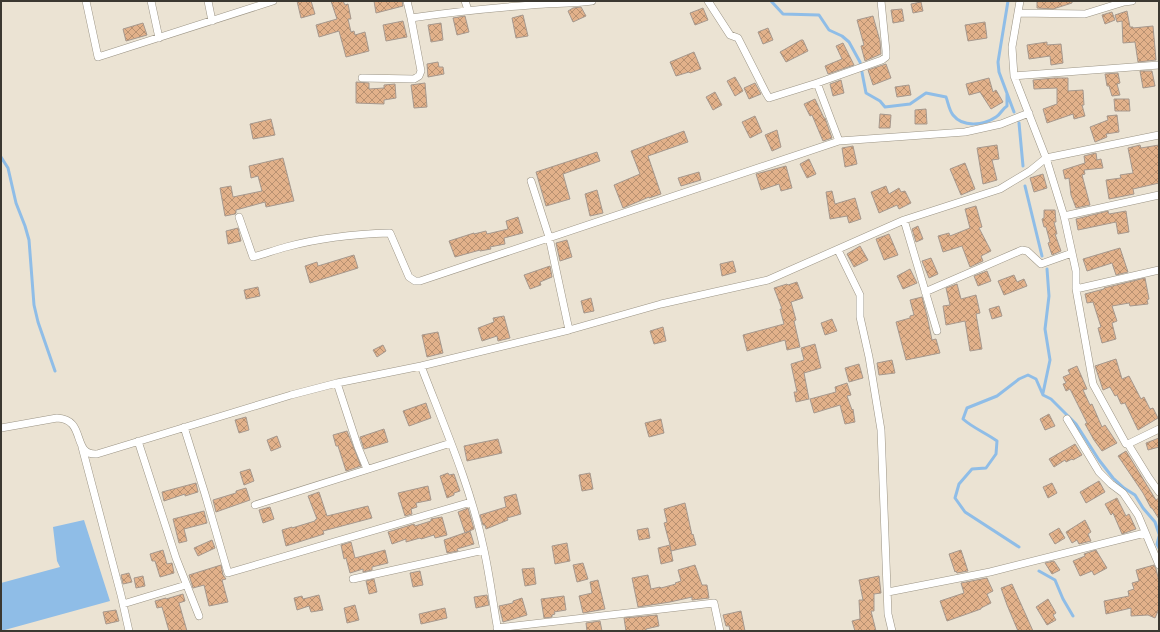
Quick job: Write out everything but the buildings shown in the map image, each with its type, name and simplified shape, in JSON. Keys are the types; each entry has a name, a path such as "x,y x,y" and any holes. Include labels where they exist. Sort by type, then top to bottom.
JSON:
{"street":[{"path":"86,1 98,57 273,1"},
{"path":"150,1 159,38"},
{"path":"208,1 212,21"},
{"path":"362,78 414,79 419,76 421,71 407,1"},
{"path":"465,1 468,10"},
{"path":"411,18 517,3 573,3 592,1"},
{"path":"708,1 730,35 738,38 769,98 855,71 886,57 881,1"},
{"path":"1020,1 1012,47 1014,76 1046,158 1064,216 1076,271 1076,289 1094,384 1126,444 1128,444 1159,492"},
{"path":"1018,13 1085,14 1132,1"},
{"path":"1014,76 1159,66"},
{"path":"817,83 839,141"},
{"path":"239,217 253,258 286,247 314,241 368,234 390,233 409,276 415,281 420,281 839,141 965,132 1001,124 1029,113"},
{"path":"81,445 84,450 92,454 138,442 291,395 420,366 569,330 661,304 768,280 904,220 1010,184 1046,158 1159,134"},
{"path":"531,181 549,238 569,330"},
{"path":"1064,216 1159,195"},
{"path":"904,220 936,331"},
{"path":"838,250 860,295 860,317 869,357 881,430 888,614 892,631"},
{"path":"925,292 1022,250 1027,251 1041,264 1072,253"},
{"path":"1076,289 1159,270"},
{"path":"420,366 451,443 472,502 484,550 498,630 714,604 720,631"},
{"path":"337,384 367,469"},
{"path":"1,428 57,418 64,418 72,423 81,445 124,604 129,631"},
{"path":"1067,419 1099,472 1110,484 1123,493 1138,515 1159,565"},
{"path":"184,428 206,494 228,573 472,502"},
{"path":"1128,444 1159,429"},
{"path":"138,442 186,585 198,616"},
{"path":"255,505 451,443"},
{"path":"888,592 990,572 1145,533"},
{"path":"353,579 484,550"},
{"path":"124,604 186,585"}],"water":[{"path":"84,520 110,601 1,631 1,583 60,567 57,561 53,527"}],"waterway":[{"path":"771,1 783,14 819,15 829,30 842,36 849,42 860,62 866,93 880,101 885,107 910,104 926,93 946,97 950,111 957,119 962,122 974,124 986,122 996,117 1007,106 1007,94"},
{"path":"1008,1 998,62 999,72 1014,112"},
{"path":"1019,123 1023,166"},
{"path":"1,157 8,168 16,203 29,240 34,305 38,322 55,371"},
{"path":"1025,186 1042,256"},
{"path":"1043,393 1050,360 1045,329 1049,296 1047,269"},
{"path":"1019,547 965,512 955,498 959,484 972,469 986,468 996,454 997,441 963,419 967,408 997,396 1019,379 1028,375 1036,379 1043,395 1051,399 1076,424 1099,460 1113,478 1135,495 1143,508 1155,522 1159,534"},
{"path":"1159,536 1157,544 1159,548"},
{"path":"1039,571 1055,580 1063,599 1073,616"}]}
